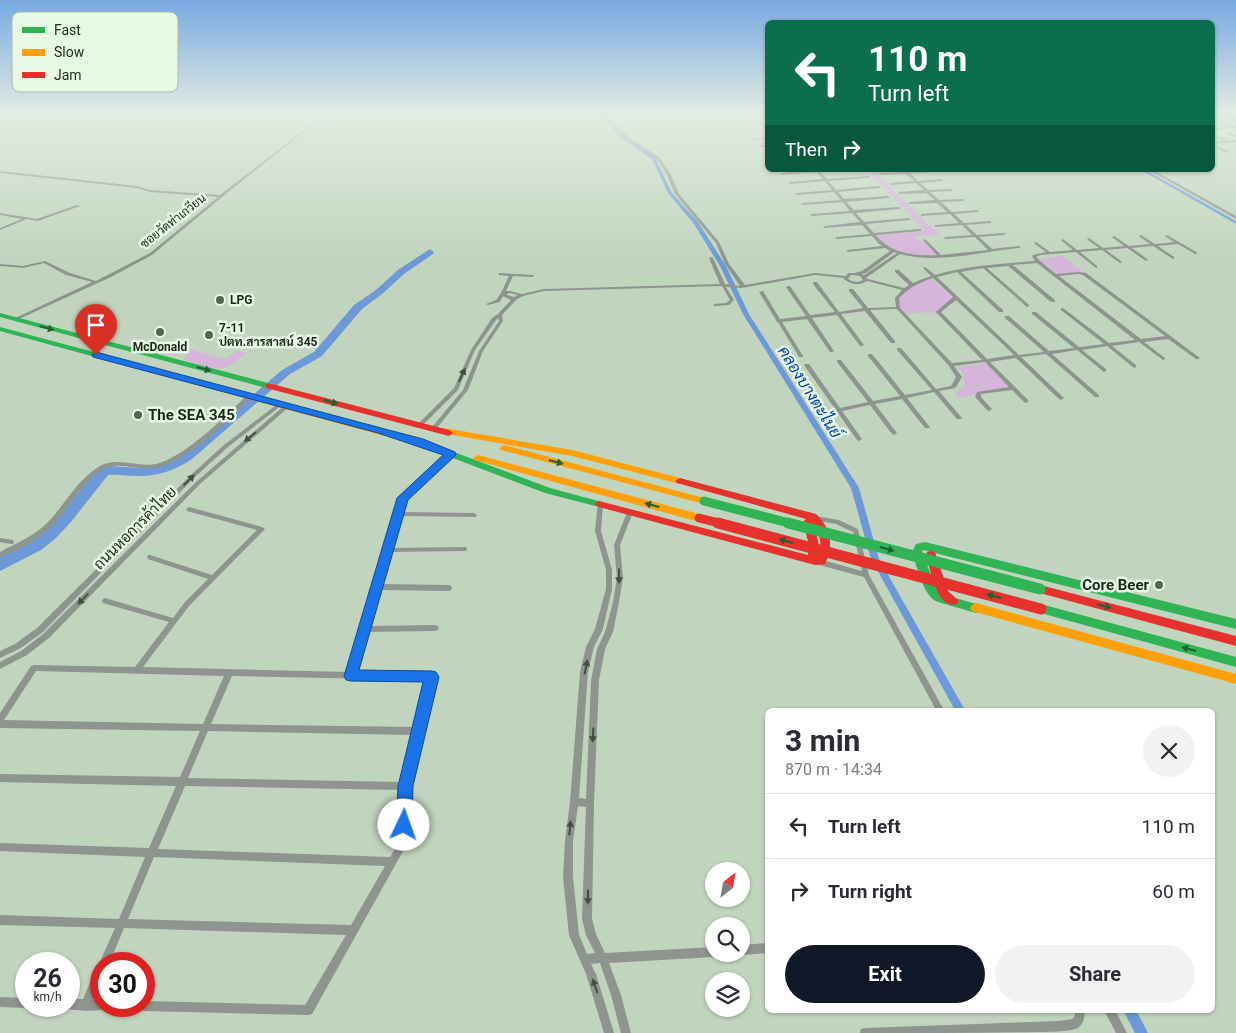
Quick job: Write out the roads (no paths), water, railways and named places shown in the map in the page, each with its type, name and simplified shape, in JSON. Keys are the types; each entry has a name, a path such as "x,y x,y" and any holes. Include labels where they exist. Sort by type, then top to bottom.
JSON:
{"main road":[{"path":"0,315 1236,641"},
{"path":"0,329 1236,662"},
{"path":"419,442 556,493 798,557 815,561 824,559 826,549 819,523 815,518 572,454 439,430"},
{"path":"588,470 575,464 575,460 580,458 595,460"},
{"path":"556,493 552,490 552,485 564,482"},
{"path":"798,557 810,557 813,555 814,545 808,521 802,514"},
{"path":"1236,624 925,546 920,547 917,552 932,593 938,598 1236,679"},
{"path":"948,552 935,552 931,556 943,593 956,603"},
{"path":"1209,618 1231,626 1235,634 1231,638 1215,635"}],"street":[{"name":"ซอยวัดท่าเกวียน","path":"15,320 96,282 155,251 265,161"},
{"path":"660,161 669,175 677,194 718,243 727,264 741,286"},
{"path":"0,172 136,187 150,191 220,196"},
{"path":"782,174 800,172"},
{"path":"818,172 872,234 884,247 892,252 922,257 1019,247"},
{"path":"880,174 897,172"},
{"path":"906,172 991,250"},
{"path":"1155,172 1236,218"},
{"path":"790,183 868,178"},
{"path":"891,184 941,180"},
{"path":"798,194 878,187"},
{"path":"900,193 951,190"},
{"path":"803,204 888,197"},
{"path":"910,204 964,200"},
{"path":"0,214 26,219 41,219 78,206"},
{"path":"812,215 898,208"},
{"path":"922,215 977,211"},
{"path":"2,228 26,219"},
{"path":"825,227 909,219"},
{"path":"936,226 990,222"},
{"path":"837,238 920,230"},
{"path":"946,238 1004,234"},
{"path":"1141,236 1173,258"},
{"path":"1166,236 1196,253"},
{"path":"1114,237 1146,260"},
{"path":"1089,239 1120,262"},
{"path":"925,240 940,256"},
{"path":"1063,240 1096,267"},
{"path":"1163,359 1034,258 1036,255 1076,250 1178,242"},
{"path":"1036,243 1049,253"},
{"path":"848,251 884,247"},
{"path":"420,425 456,389 474,350 494,319 520,295 544,290 741,286 815,274 846,277 870,268 892,252"},
{"path":"846,277 855,283 865,280 898,254"},
{"path":"711,258 732,302 716,305"},
{"path":"1,265 23,267 45,262 68,274 96,282"},
{"path":"838,410 953,387 957,382 959,377 951,365 898,308 897,298 902,290 911,284 958,271 1038,262"},
{"path":"1010,265 1054,301"},
{"path":"870,268 876,270"},
{"path":"925,268 1061,398"},
{"path":"984,268 1027,306"},
{"path":"897,271 911,284"},
{"path":"958,271 1001,311"},
{"path":"501,274 532,276"},
{"path":"857,274 865,280 902,290"},
{"path":"1056,275 1084,274 1198,358"},
{"path":"488,304 498,301 512,275"},
{"path":"815,283 862,345"},
{"path":"788,287 832,351"},
{"path":"504,292 516,290"},
{"path":"851,290 893,342"},
{"path":"504,292 520,295"},
{"path":"504,292 505,296 514,299"},
{"path":"761,292 801,356"},
{"path":"956,296 938,312 1026,401"},
{"path":"778,321 898,308"},
{"path":"1063,309 1134,366"},
{"path":"1034,313 1104,370"},
{"path":"439,430 465,390 481,351 501,320 500,315"},
{"path":"1007,317 1097,396"},
{"path":"951,365 1169,337"},
{"path":"899,349 958,418"},
{"path":"474,350 481,351"},
{"path":"870,355 928,428"},
{"path":"839,361 894,433"},
{"path":"807,365 859,439"},
{"path":"989,408 978,397 979,393 1014,388"},
{"path":"456,389 465,390"},
{"path":"0,555 36,538 48,527 98,469 113,464 156,466 169,460 186,451 251,396"},
{"name":"ถนนหอการค้าไทย","path":"0,655 18,646 40,630 195,474 226,446 284,405"},
{"name":"ถนนหอการค้าไทย","path":"0,666 24,653 46,636 198,483 284,405"},
{"path":"351,676 403,498 451,454"},
{"path":"600,504 598,531 609,570 609,589 599,629 590,646 584,672 574,802 569,841 571,923 603,1010 609,1033"},
{"path":"136,671 187,604 262,529 189,509"},
{"path":"626,1033 619,1004 603,959 589,931 588,919 595,680 601,649 610,632 620,578 617,545 630,512"},
{"path":"398,514 474,515"},
{"path":"815,518 837,522 856,531 866,574 939,708"},
{"path":"0,540 12,542"},
{"path":"603,546 617,545"},
{"path":"388,550 464,549"},
{"path":"150,557 213,578"},
{"path":"815,561 866,574"},
{"path":"377,587 449,588"},
{"path":"104,601 174,621"},
{"path":"364,629 435,628"},
{"path":"590,646 601,649"},
{"path":"0,720 34,668 432,677 406,786 403,844 308,1010 155,1006"},
{"path":"109,952 229,673"},
{"path":"0,724 419,731"},
{"path":"0,778 406,786"},
{"path":"574,802 590,803"},
{"path":"0,847 393,862"},
{"path":"0,920 354,930"},
{"path":"750,949 765,948"},
{"path":"584,960 705,953"},
{"path":"86,1005 90,996"},
{"path":"0,1002 15,1003"},
{"path":"80,1005 90,1005"},
{"path":"865,1033 1067,1025 1076,1024 1080,1017 1079,1013"},
{"path":"1111,1013 1122,1033"}],"waterway":[{"name":"คลองบางตะไนย์","path":"655,161 670,193 696,223 723,266 746,314 855,488 875,559 959,708"},
{"path":"1147,172 1236,223"},
{"path":"0,565 10,558 36,546 50,536 67,518 103,472 110,470 154,471 179,462 188,456 286,372 318,354 358,307 379,292 401,272 430,252"},
{"name":"คลองบางตะไนย์","path":"1131,1013 1142,1033"}],"place":[{"name":"LPG","path":"220,300"},
{"name":"McDonald","path":"160,332"},
{"name":"7-11 ปตท.สารสาสน์ 345","path":"209,335"},
{"name":"The SEA 345","path":"138,415"},
{"name":"Core Beer","path":"1159,585"}]}
